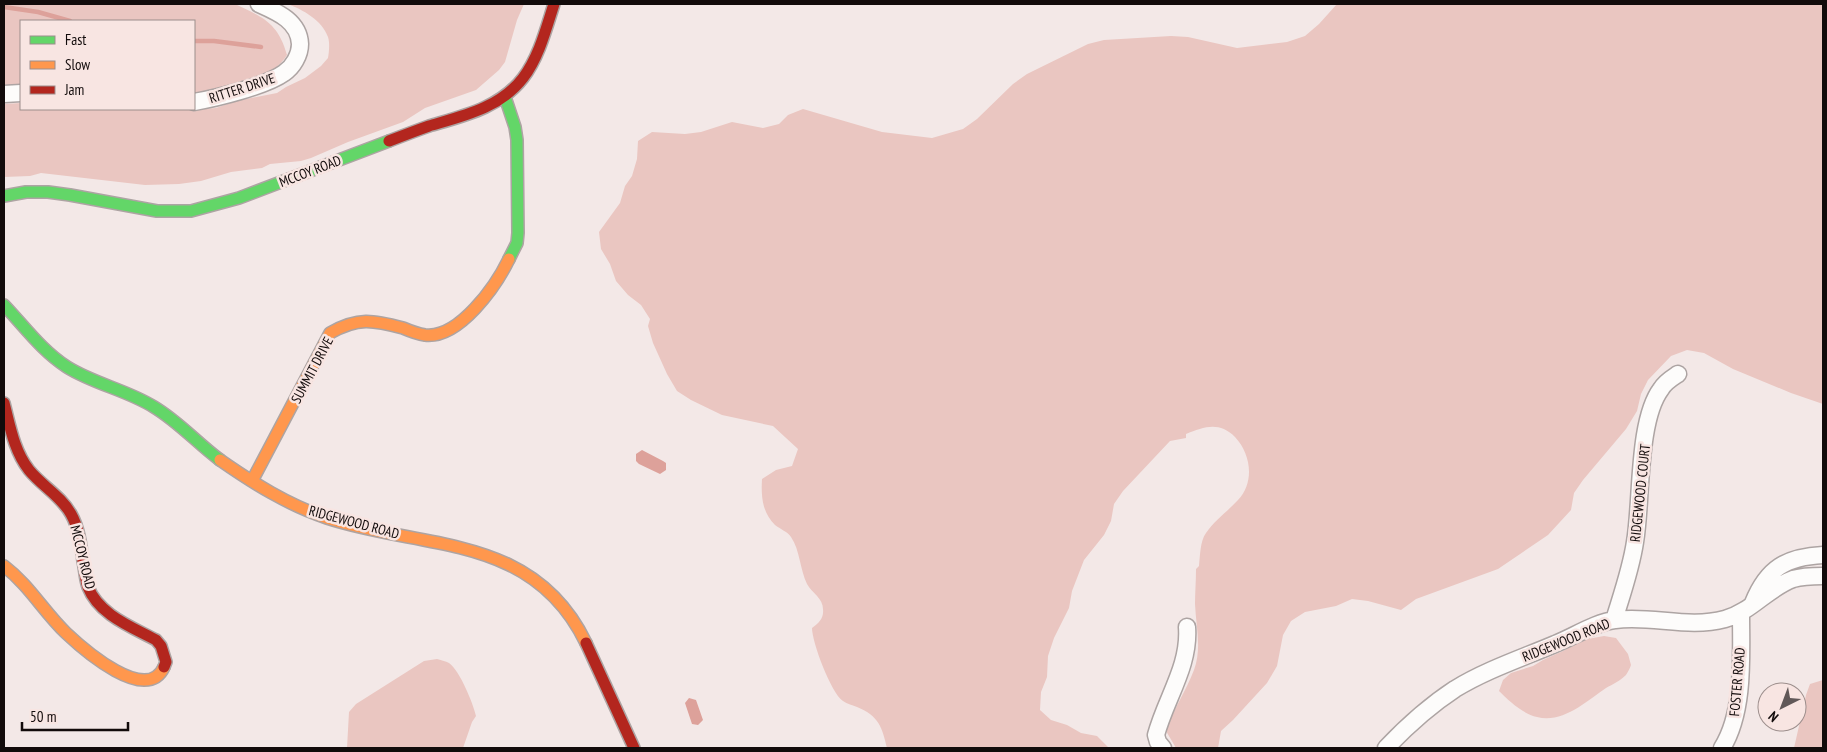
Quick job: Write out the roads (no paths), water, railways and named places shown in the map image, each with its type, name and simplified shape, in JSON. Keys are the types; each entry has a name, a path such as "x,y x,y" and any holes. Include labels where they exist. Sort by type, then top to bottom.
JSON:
{"street":[{"name":"RITTER DRIVE","path":"195,102 240,91 278,78 292,66 300,48 299,35 290,21 284,16 259,4"},
{"name":"MCCOY ROAD","path":"4,196 19,193 55,193 81,196 154,211 182,212 220,204 418,130 479,110 505,97 526,75 534,59 554,4"},
{"path":"4,94 20,93"},
{"name":"SUMMIT DRIVE","path":"252,481 330,333 346,324 364,322 381,322 425,335 442,333 455,326 467,316 497,281 514,252 518,233 517,140 515,127 505,97"},
{"name":"RIDGEWOOD ROAD","path":"4,304 54,358 84,376 148,402 164,412 207,450 252,481 290,502 324,517 479,553 504,562 529,575 555,598 576,624 634,748"},
{"name":"RIDGEWOOD COURT","path":"1614,620 1630,568 1635,541 1650,410 1661,387 1678,374"},
{"name":"MCCOY ROAD","path":"4,403 22,460 37,479 62,502 75,521 79,532 90,591 102,607 112,615 156,640 161,646 166,662 160,674 150,681 143,682 134,680 110,666 67,634 47,613 25,584 4,566"},
{"name":"FOSTER ROAD","path":"1722,748 1728,738 1738,700 1746,609 1759,587 1771,572 1784,563 1810,556 1823,555"},
{"name":"RIDGEWOOD ROAD","path":"1386,748 1430,706 1456,689 1505,665 1614,620 1654,620 1696,624 1727,618 1746,609 1774,589 1793,579 1823,576"},
{"path":"1163,748 1158,742 1156,735 1185,658 1188,637 1187,626"}],"waterway":[{"path":"4,7 38,12 66,20"},
{"path":"195,41 214,41 261,47"}]}
